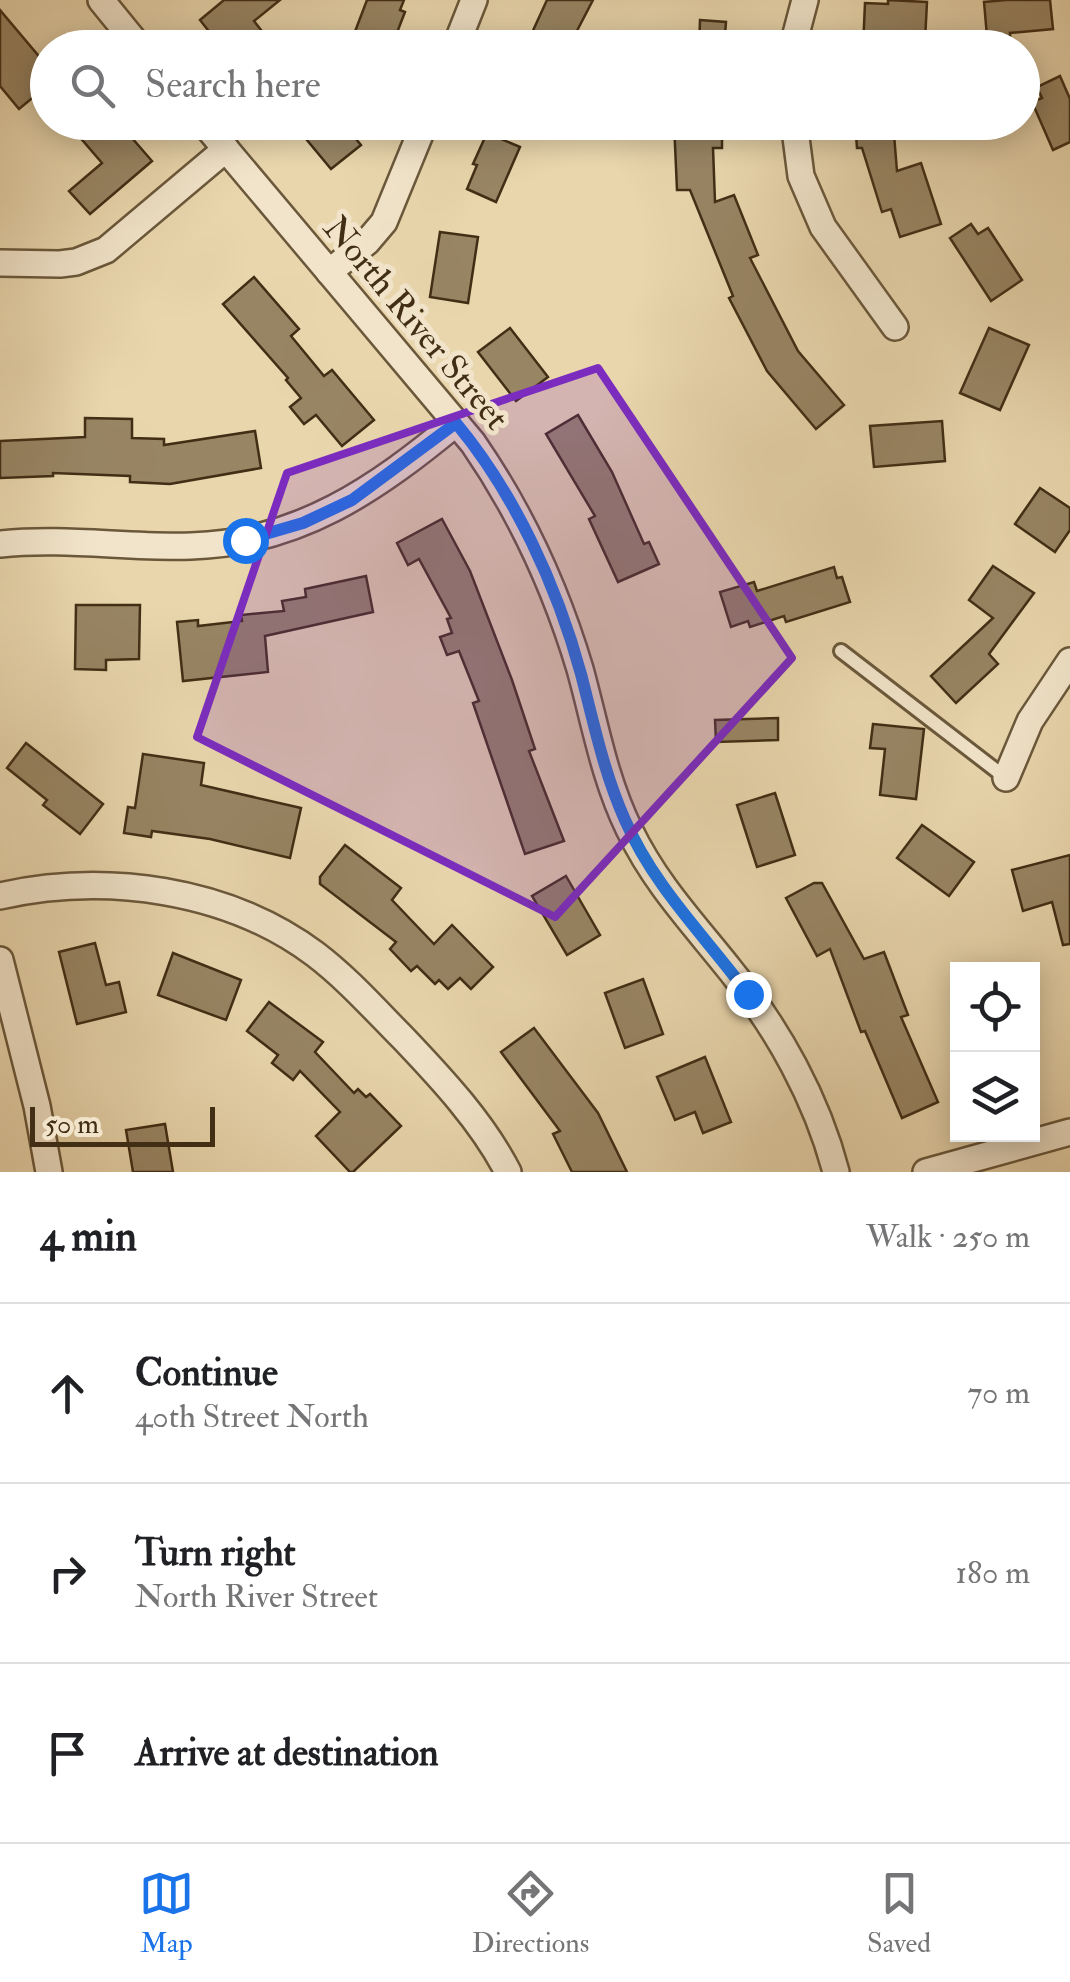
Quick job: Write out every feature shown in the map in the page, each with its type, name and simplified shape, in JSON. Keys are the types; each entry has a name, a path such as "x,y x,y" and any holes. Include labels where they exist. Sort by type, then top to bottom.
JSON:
{"street":[{"path":"100,0 125,30"},
{"path":"462,30 474,0"},
{"path":"797,30 805,0"},
{"name":"North River Street","path":"218,140 480,453 546,578 580,672 616,800 637,846 668,895 765,1018 812,1103 836,1172"},
{"path":"329,272 367,242 384,222 418,140"},
{"path":"796,140 801,176 823,227 895,328"},
{"path":"0,264 60,264 106,250 226,149"},
{"path":"0,544 59,541 190,546 260,536 303,523 352,500 456,423"},
{"path":"1006,778 1030,721 1070,661"},
{"path":"0,896 50,887 120,886 186,897 270,926 313,952 435,1073 483,1132 508,1172"},
{"path":"0,960 37,1106 49,1172"},
{"path":"926,1172 1070,1132"}],"lane":[{"path":"841,651 1006,778"}],"highlighted area":[{"path":"598,368 792,658 555,917 197,737 287,473"}],"building":[{"path":"224,0 280,0 254,21 261,30 208,30 200,20"},
{"path":"367,0 404,0 400,10 405,12 398,30 356,30"},
{"path":"547,0 593,0 577,30 533,30"},
{"path":"888,0 927,2 926,30 864,30 865,3 888,4"},
{"path":"1050,0 1053,29 986,30 984,2"},
{"path":"0,10 30,46 30,100 19,109 0,86"},
{"path":"700,20 726,22 725,30 700,30"},
{"path":"1060,76 1070,99 1070,142 1053,150 1040,120 1040,86"},
{"path":"82,140 134,140 152,161 90,214 69,191 102,163"},
{"path":"307,140 357,140 361,145 331,169"},
{"path":"484,140 504,140 520,147 496,202 467,189 477,165 473,164"},
{"path":"675,140 722,140 722,148 713,148 715,202 734,195 758,255 750,258 798,351 844,405 816,429 767,371 729,298 733,296 690,190 677,190"},
{"path":"856,140 894,140 897,171 921,163 941,224 900,237 891,209 882,212 862,148 857,148"},
{"path":"971,224 978,234 988,228 1022,280 991,301 950,238"},
{"path":"440,232 478,237 468,303 430,297"},
{"path":"254,277 299,329 291,336 324,376 332,370 374,420 342,446 316,415 304,424 290,407 301,398 288,378 223,304"},
{"path":"510,328 548,377 516,401 478,352"},
{"path":"989,328 1029,345 1000,410 960,393"},
{"path":"578,415 612,472 644,544 649,542 659,564 618,582 589,519 595,516 546,434"},
{"path":"85,418 132,419 132,438 164,439 164,445 255,431 261,468 170,484 130,482 130,476 53,473 0,478 0,441 85,437"},
{"path":"942,421 945,461 874,467 870,426"},
{"path":"1040,488 1070,508 1070,530 1055,552 1015,524"},
{"path":"442,519 470,571 512,680 535,749 529,751 564,841 525,854 473,703 479,701 459,651 447,655 440,637 452,633 447,619 451,618 419,559 408,565 397,543"},
{"path":"993,566 1034,593 989,654 998,664 956,703 931,676 993,618 969,600"},
{"path":"834,567 837,578 842,577 850,602 786,622 784,616 750,627 748,621 731,627 720,592 754,582 757,591"},
{"path":"366,576 373,612 265,636 268,672 183,681 177,622 198,620 198,626 242,621 241,615 284,611 282,601 306,597 305,589"},
{"path":"76,605 140,605 139,659 106,660 106,670 75,669"},
{"path":"778,718 778,740 716,742 715,720"},
{"path":"873,724 924,729 916,799 880,795 885,749 870,748"},
{"path":"26,743 103,804 80,834 43,805 47,800 7,768"},
{"path":"143,754 204,763 201,785 301,808 290,858 210,839 152,831 151,837 124,833 128,807 135,808"},
{"path":"775,793 795,855 757,867 737,805"},
{"path":"922,825 974,862 949,896 897,858"},
{"path":"345,845 401,888 392,900 434,944 452,925 493,967 471,989 460,978 448,989 439,980 435,984 417,966 411,971 390,949 396,942 320,884 320,877"},
{"path":"1070,855 1070,944 1063,945 1052,902 1023,911 1012,870"},
{"path":"566,876 600,935 567,955 532,896"},
{"path":"814,883 822,883 864,959 884,952 908,1015 901,1017 938,1102 902,1118 865,1031 861,1032 830,949 817,956 786,898"},
{"path":"95,943 106,985 119,982 126,1012 77,1024 59,952"},
{"path":"173,953 241,980 226,1020 158,995"},
{"path":"643,979 663,1034 625,1048 605,993"},
{"path":"269,1002 323,1042 315,1052 354,1093 358,1089 366,1097 370,1094 401,1126 353,1172 316,1136 340,1112 300,1071 293,1080 272,1063 278,1055 247,1031"},
{"path":"534,1028 598,1113 627,1172 572,1172 553,1134 560,1131 501,1052"},
{"path":"705,1057 731,1122 703,1133 695,1112 675,1120 657,1077"},
{"path":"165,1124 173,1172 133,1172 126,1130"}],"route":[{"path":"245,540 303,523 352,500 456,423 487,464 517,516 560,609 602,758 637,846 685,918 748,994"}]}
